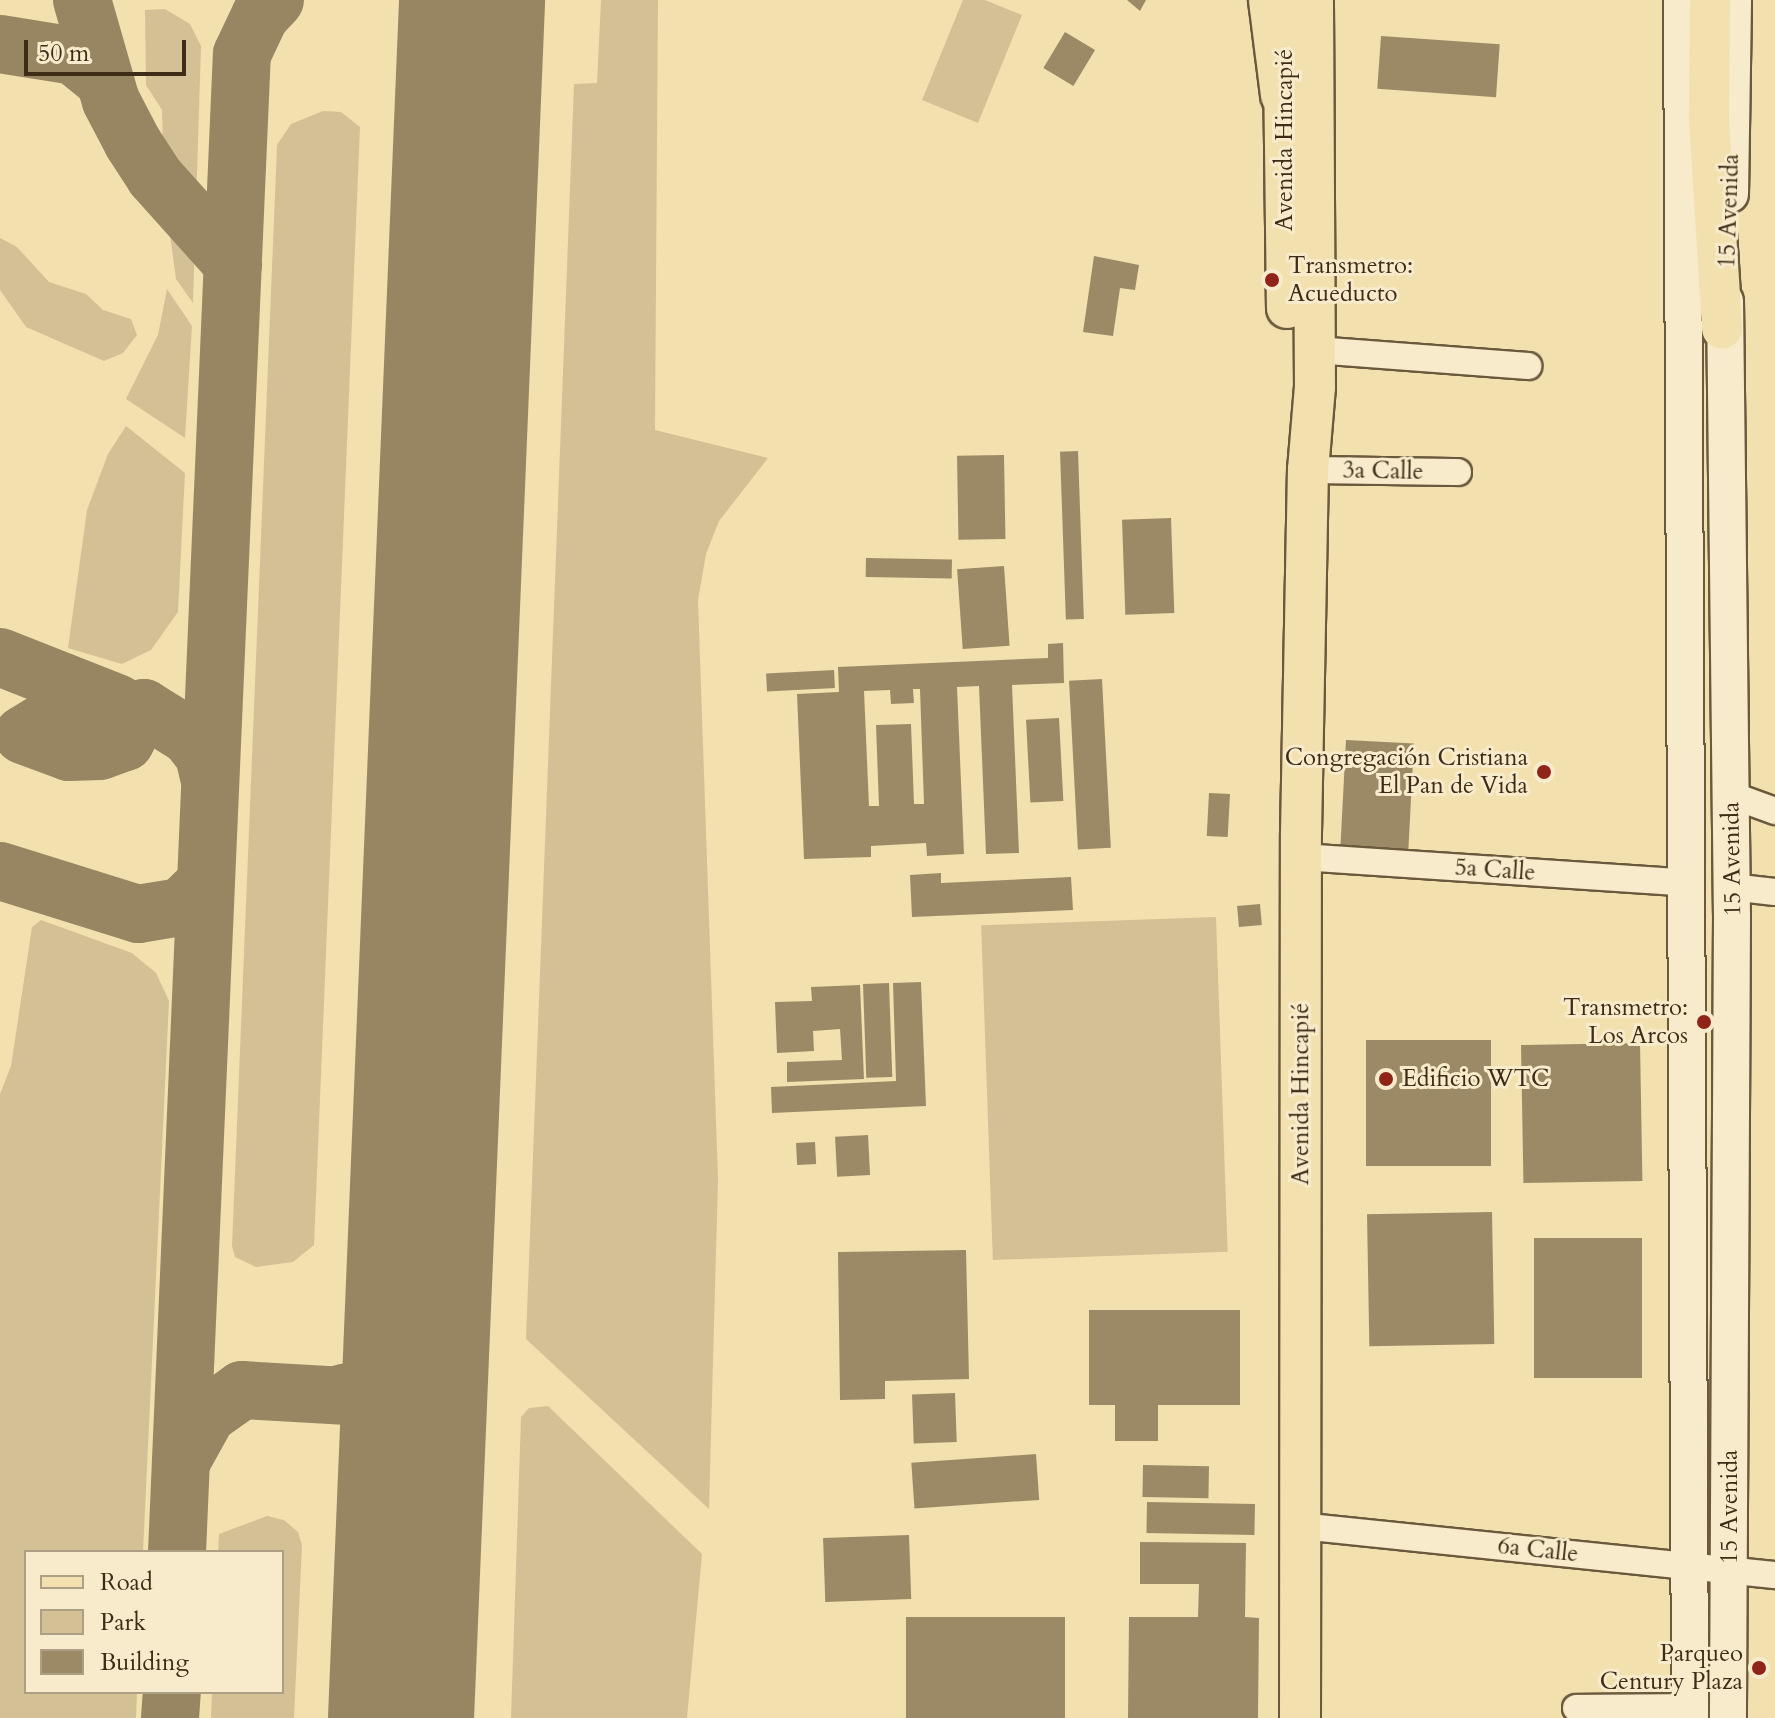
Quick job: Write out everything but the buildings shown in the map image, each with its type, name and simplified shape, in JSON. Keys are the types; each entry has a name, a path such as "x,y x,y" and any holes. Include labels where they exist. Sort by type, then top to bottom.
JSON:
{"highway":[{"path":"1271,0 1283,95"}],"main road":[{"name":"Avenida Hincapié","path":"1285,0 1283,95 1289,380 1308,470"},
{"name":"Avenida Hincapié","path":"1300,1718 1301,857 1308,470 1315,350 1313,0"},
{"path":"1710,0 1709,121 1722,329"}],"street":[{"name":"15 Avenida","path":"1682,0 1690,1713"},
{"name":"15 Avenida","path":"1728,1718 1731,795 1722,329 1729,247 1733,0"},
{"path":"1315,350 1528,366"},
{"name":"3a Calle","path":"1308,470 1458,472"},
{"path":"1731,795 1775,811"},
{"name":"5a Calle","path":"1301,857 1688,883"},
{"path":"1731,887 1775,892"},
{"name":"6a Calle","path":"1300,1526 1775,1575"},
{"path":"1576,1708 1690,1713"}],"green space":[{"path":"601,0 658,0 655,430 768,458 719,521 706,554 698,600 718,1179 709,1509 526,1339 574,84 597,83"},
{"path":"963,0 985,0 1022,15 978,123 922,100"},
{"path":"165,9 190,24 201,46 193,303 176,279 164,190 162,110 146,85 145,10"},
{"path":"323,111 341,112 360,127 314,1245 293,1262 256,1267 235,1257 232,1246 277,145 291,124"},
{"path":"0,238 17,247 49,282 86,294 103,310 131,319 137,335 123,353 104,361 26,327 0,290"},
{"path":"167,289 192,326 185,438 126,399 158,335"},
{"path":"126,426 185,473 178,612 151,650 122,664 68,648 87,510 108,454"},
{"path":"1216,917 1228,1252 993,1260 981,925"},
{"path":"41,920 132,953 156,973 169,1001 143,1550 24,1550 24,1694 137,1694 136,1718 0,1718 0,1094 11,1066 32,927"},
{"path":"548,1406 702,1554 687,1718 511,1718 521,1417 529,1408"},
{"path":"267,1516 284,1520 298,1532 302,1545 294,1718 211,1718 212,1694 284,1694 284,1550 218,1550 219,1534"}],"taxiway":[{"path":"82,0 111,101 133,143 155,177 233,264"},
{"path":"177,1550 242,54 260,16 275,0"},
{"path":"452,0 471,29"},
{"path":"0,44 74,56 104,80"},
{"path":"0,657 117,703"},
{"path":"103,701 72,705 23,735 69,752 100,751 125,742 144,708 189,736 204,755 209,777"},
{"path":"0,871 138,914 181,907 205,884"},
{"path":"343,1393 388,1385 416,1366"},
{"path":"181,1462 207,1415 242,1390 362,1397 396,1410 413,1428"},
{"path":"170,1718 172,1694"}],"runway":[{"path":"401,1718 472,0"}],"place":[{"name":"Transmetro: Acueducto","path":"1272,280"},
{"name":"Congregación Cristiana El Pan de Vida","path":"1544,772"},
{"name":"Transmetro: Los Arcos","path":"1704,1022"},
{"name":"Edificio WTC","path":"1386,1079"},
{"name":"Parqueo Century Plaza","path":"1759,1668"}]}
